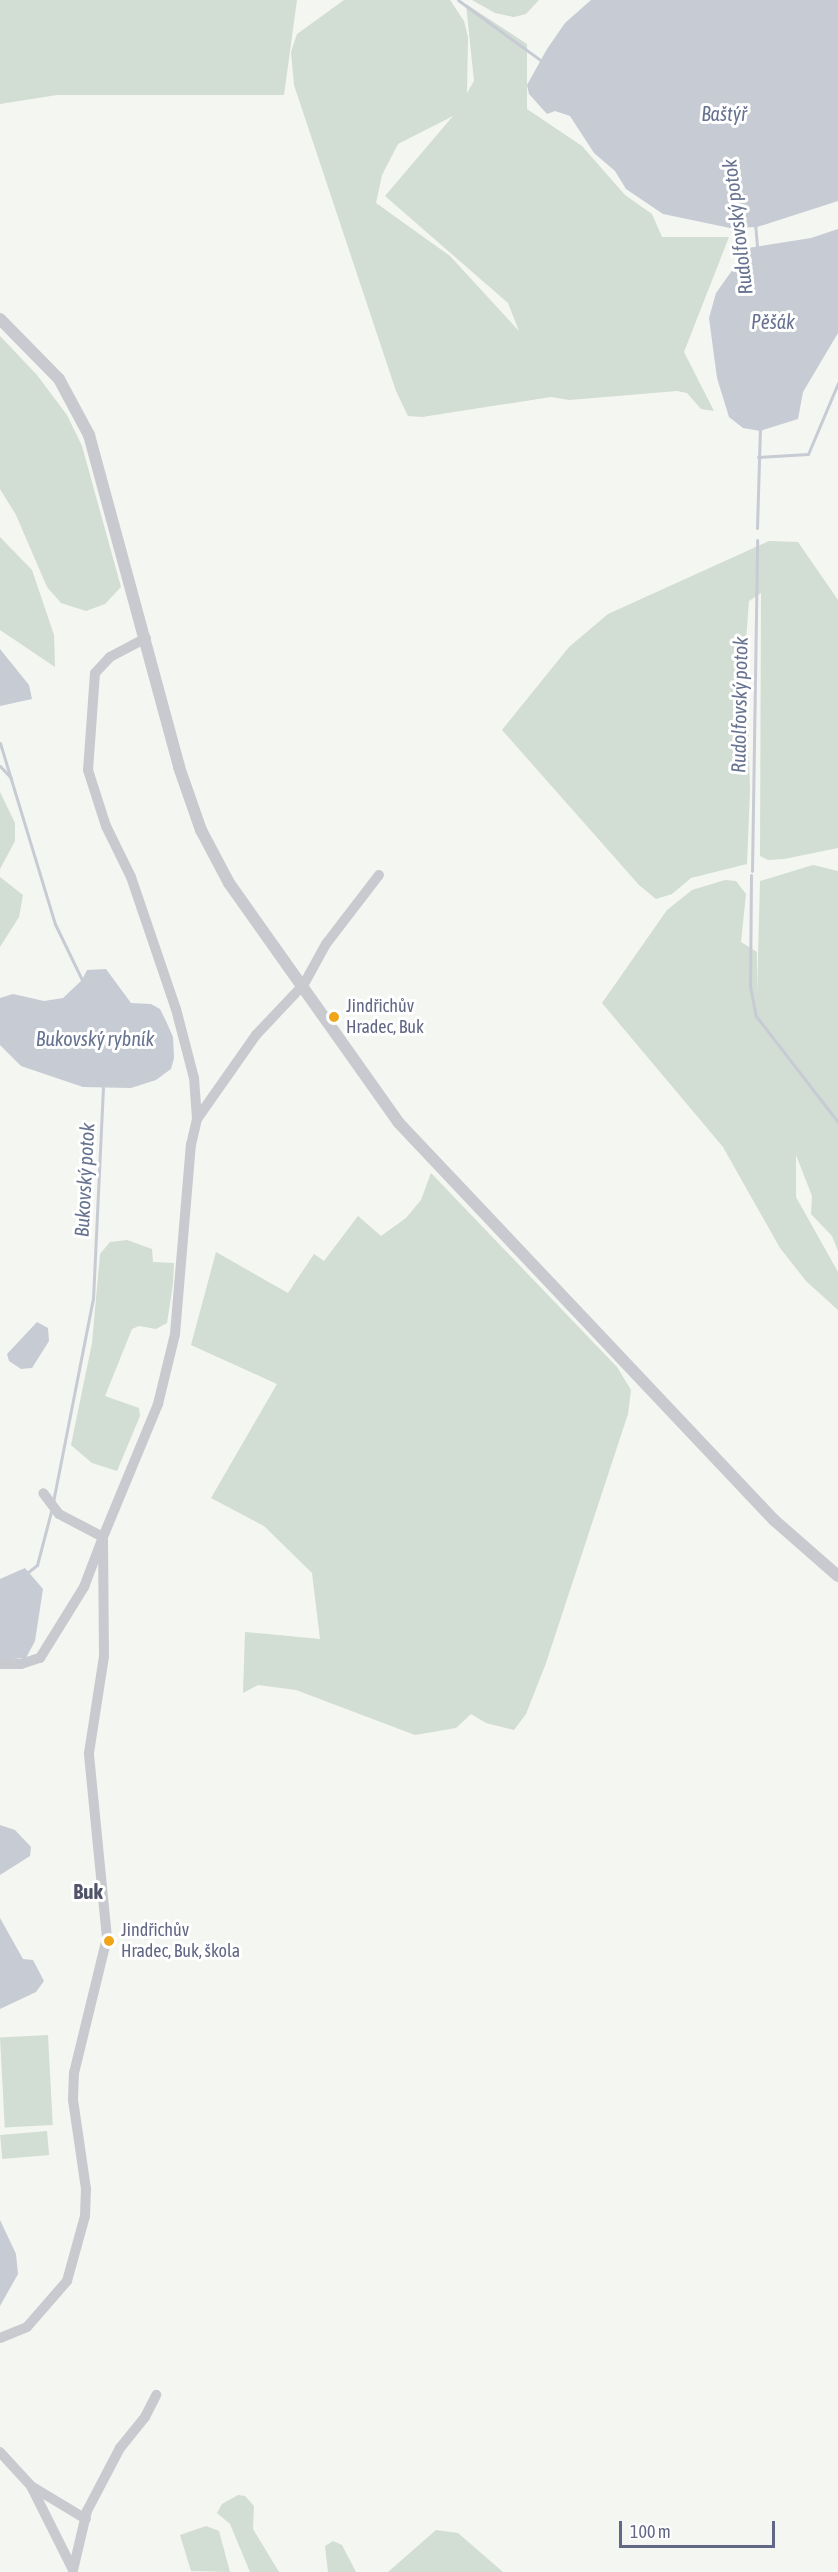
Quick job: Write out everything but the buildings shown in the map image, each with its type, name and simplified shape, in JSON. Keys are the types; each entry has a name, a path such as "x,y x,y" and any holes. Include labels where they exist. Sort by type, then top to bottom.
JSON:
{"street":[{"path":"0,319 59,379 78,409 90,435 179,767 201,830 229,884 304,984 399,1122 461,1191 774,1520 838,1576"},
{"path":"0,1664 21,1664 40,1658 84,1587 158,1404 175,1334 190,1145 197,1119 194,1078 176,1009 131,877 106,826 88,770 95,673 110,657 146,638"},
{"path":"197,1119 256,1035 304,984 326,944 379,875"},
{"path":"45,1496 57,1512 103,1537"},
{"path":"0,2338 27,2327 67,2281 85,2216 86,2189 73,2100 74,2073 107,1938 89,1753 104,1656 103,1537"},
{"path":"73,2571 86,2519 120,2448 145,2417 156,2395"},
{"path":"0,2451 31,2486 73,2571"},
{"path":"31,2486 86,2519"}],"shaded area":[{"path":"0,0 297,0 284,95 57,95 0,104"},
{"path":"344,0 450,0 464,21 468,37 467,93 474,81 466,4 527,44 527,109 582,146 625,195 652,214 662,237 729,237 684,352 714,411 701,409 687,393 677,391 569,400 551,397 422,417 408,416 396,391 294,85 291,52 297,34","holes":["453,116 385,196 508,303 519,331 450,256 376,203 382,175 398,144"]},
{"path":"472,0 539,0 526,14 514,17 495,13"},
{"path":"0,336 37,375 67,415 82,446 121,587 105,604 86,611 61,603 47,587 16,515 0,489"},
{"path":"0,537 32,570 54,635 55,667 0,630"},
{"path":"769,541 798,542 838,600 838,848 784,859 768,860 760,856 761,593 749,601 746,640 750,791 747,864 691,878 672,894 656,899 639,885 502,730 569,647 608,614"},
{"path":"0,792 15,823 15,841 0,869"},
{"path":"813,865 838,871 838,1251 832,1236 811,1214 812,1196 796,1155 796,1197 838,1272 838,1310 806,1281 780,1248 723,1147 602,1003 667,910 692,890 725,880 736,881 746,894 741,942 757,952 757,995 760,881"},
{"path":"0,877 23,895 19,917 0,947"},
{"path":"431,1173 617,1367 631,1390 628,1414 546,1663 526,1714 514,1730 486,1723 471,1714 456,1728 415,1735 296,1690 258,1685 243,1693 245,1632 320,1639 312,1573 264,1526 211,1498 277,1384 191,1345 216,1252 288,1293 314,1254 324,1261 358,1216 381,1236 406,1218 421,1200"},
{"path":"127,1240 152,1249 153,1262 174,1263 167,1323 156,1329 139,1326 132,1329 105,1396 139,1408 140,1416 117,1471 92,1463 71,1445 92,1343 100,1254 110,1242"},
{"path":"48,2035 53,2125 5,2127 0,2038"},
{"path":"47,2131 49,2155 2,2159 0,2135"},
{"path":"238,2495 245,2496 254,2506 253,2529 279,2572 250,2572 230,2524 217,2513 222,2504"},
{"path":"206,2526 219,2531 230,2572 191,2571 180,2535"},
{"path":"436,2530 458,2533 503,2572 388,2572"},
{"path":"333,2541 342,2545 356,2572 328,2572 325,2546"}],"water":[{"name":"Baštýř","path":"591,0 838,0 838,201 757,227 730,228 663,214 626,189 615,171 594,153 570,116 555,111 547,114 529,94 527,85 565,23"},
{"name":"Pěšák","path":"838,229 838,333 803,392 798,419 760,431 743,428 729,417 717,378 709,318 716,293 748,248 811,238"},
{"path":"0,649 29,685 32,699 0,706"},
{"name":"Bukovský rybník","path":"106,969 131,1003 151,1004 160,1009 166,1021 173,1037 174,1058 171,1069 156,1080 131,1088 83,1087 21,1066 0,1045 0,998 13,994 44,1001 63,998 82,980 87,970"},
{"path":"37,1322 48,1328 49,1341 32,1368 21,1369 9,1361 7,1354"},
{"path":"25,1568 43,1589 35,1641 26,1658 0,1660 0,1579"},
{"path":"0,1825 15,1830 31,1847 30,1856 0,1875"},
{"path":"0,1918 23,1959 33,1960 44,1981 36,1992 0,2009"},
{"path":"0,2220 16,2254 18,2274 0,2306"}],"waterway":[{"path":"458,0 543,62"},
{"name":"Rudolfovský potok","path":"755,223 757,246"},
{"path":"758,457 808,454 838,383"},
{"name":"Rudolfovský potok","path":"757,528 760,429"},
{"name":"Rudolfovský potok","path":"752,871 757,540"},
{"name":"Bukovský potok","path":"0,743 55,924 84,984"},
{"name":"Bukovský potok","path":"0,766 11,778"},
{"name":"Rudolfovský potok","path":"751,875 750,986 756,1016 838,1122"},
{"name":"Bukovský potok","path":"53,1502 93,1299 103,1087"},
{"name":"Bukovský potok","path":"27,1573 37,1565 52,1508"}],"place":[{"name":"Jindřichův Hradec, Buk","path":"334,1017"},
{"name":"Jindřichův Hradec, Buk, škola","path":"109,1941"}],"district":[{"name":"Buk","path":"88,1891"}]}
